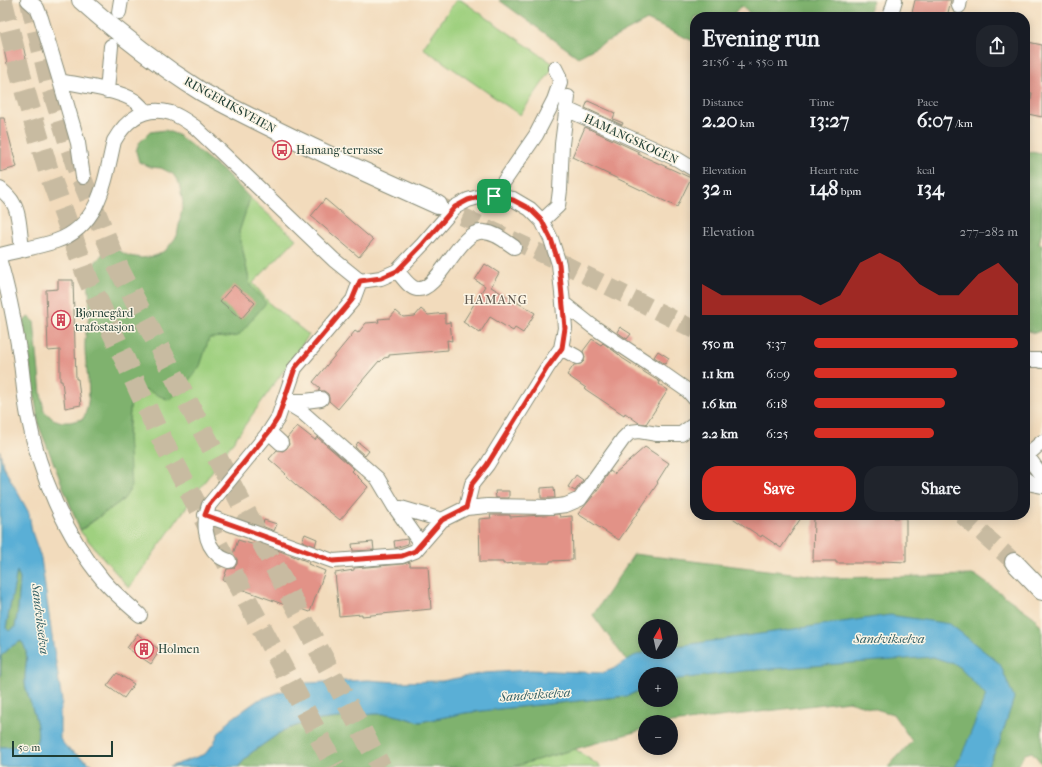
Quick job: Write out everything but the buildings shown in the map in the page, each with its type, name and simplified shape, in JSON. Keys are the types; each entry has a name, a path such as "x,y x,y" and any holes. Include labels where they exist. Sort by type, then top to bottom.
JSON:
{"main road":[{"name":"RINGERIKSVEIEN","path":"81,0 152,59 229,107 296,140 438,205"},
{"path":"1014,562 1042,591"}],"street":[{"path":"28,0 37,8 41,18 78,143 83,177"},
{"path":"891,12 895,0"},
{"path":"107,91 111,46"},
{"path":"494,196 536,135 554,100 560,83 559,76 555,68"},
{"path":"60,81 126,96 137,102 146,112"},
{"name":"HAMANGSKOGEN","path":"542,221 558,206 562,144 567,103 690,167"},
{"path":"0,255 57,240 78,229 88,219 98,202 114,141 119,132 125,124 134,117 146,112 160,111 171,113 196,127 334,260 360,281 381,278 397,271 455,207 468,200 482,196 494,196 513,200 530,209 542,221 551,239 559,264 565,328 562,348 547,368 487,465 472,484 466,508"},
{"path":"0,189 8,196 17,211 22,250"},
{"path":"397,271 410,286 416,289 424,288 434,280 466,239 474,233 484,231 498,236 514,247"},
{"path":"0,262 6,281 20,357 28,417 35,446 54,499 87,561 103,581 140,614"},
{"path":"229,561 218,556 207,539 205,515 209,505 269,432 278,418 295,368 352,300 360,281"},
{"path":"563,303 592,326 690,393"},
{"path":"562,348 577,357"},
{"path":"1030,360 1041,360"},
{"path":"284,401 321,399"},
{"path":"284,401 302,412 378,479 394,506 421,544"},
{"path":"205,515 333,561 402,556 415,551 442,520 466,508 488,506 550,507 566,505 580,499 623,438 630,432 639,431 657,434 680,434 690,427"},
{"path":"269,432 281,443"},
{"path":"1030,451 1042,442"},
{"path":"1030,460 1042,476"},
{"path":"1030,483 1042,486"},
{"path":"394,506 442,520"}],"green space":[{"path":"456,0 461,0 555,65 520,115 423,48"},
{"path":"499,0 873,0 869,12 748,12 741,6 736,12 690,12 690,40 647,20 578,57"},
{"path":"165,130 178,135 226,173 250,198 239,232 250,285 266,303 238,336 209,338 200,366 183,388 169,400 146,390 131,396 128,434 131,488 124,499 80,530 39,426 23,322 28,317 34,321 44,411 53,419 62,422 83,419 89,391 85,352 85,339 90,304 87,272 106,250 116,249 129,256 142,258 155,256 166,250 177,236 183,203 179,183 173,174 161,168 150,167 139,162 136,151 139,143 150,132"},
{"path":"1030,152 1042,154 1042,229 1039,244 1042,244 1042,330 1035,333 1030,332"},
{"path":"250,198 296,239 253,283 271,305 309,335 129,588 80,531 124,499 131,396 200,366 209,338 238,336 250,285 239,232"},
{"path":"634,554 833,578 975,575 1034,617 1042,628 1042,764 1032,752 1025,754 1016,767 888,767 912,741 893,714 848,701 678,722 678,715 638,715 638,731 512,767 238,767 251,753 284,730 311,721 374,714 390,714 420,722 465,713 627,696 638,691 638,707 678,707 678,667 638,667 638,676 593,615"},
{"path":"17,570 20,579 18,609 15,627 9,631 6,628"},
{"path":"21,641 26,650 26,690 36,722 38,737 36,743 29,746 0,747 1,656 12,646"},
{"path":"575,749 601,767 512,767"}],"water":[{"name":"Sandvikselva","path":"0,451 3,466 29,513 32,532 41,558 62,701 60,712 60,739 67,748 95,767 0,767 0,747 29,746 36,743 38,737 36,722 26,690 26,650 21,641 12,646 1,656 0,676","holes":["17,571 20,579 15,627 9,631 6,628"]},
{"name":"Sandvikselva","path":"890,615 950,624 1000,664 1014,698 999,744 987,767 955,767 963,752 986,695 957,665 933,657 744,671 678,679 678,667 638,667 638,691 627,696 465,713 420,722 390,714 374,714 311,721 284,730 251,753 238,767 169,767 205,754 214,743 218,734 230,720 258,700 306,683 368,680 396,682 442,681 484,673 531,670 602,673 613,669 638,655 638,659 678,659 678,646"}],"tunnel":[{"path":"2,0 24,88 49,173 88,279 157,430 335,767"},
{"path":"30,0 50,83 76,165 119,269 197,420 381,767"},
{"path":"438,205 566,265 690,327"},
{"path":"968,520 1014,562"}],"place":[{"name":"Hamang terrasse","path":"282,150"},
{"name":"Bjørnegård trafostasjon","path":"61,320"},
{"name":"Holmen","path":"144,649"}],"district":[{"name":"HAMANG","path":"496,299"}],"route":[{"path":"482,196 494,196 513,200 530,209 542,221 551,239 559,264 565,328 562,348 547,368 487,465 472,484 466,508 442,520 415,551 402,556 333,561 205,515 209,505 269,432 278,418 295,368 352,300 360,281 381,278 397,271 455,207 468,200 482,196"}]}
